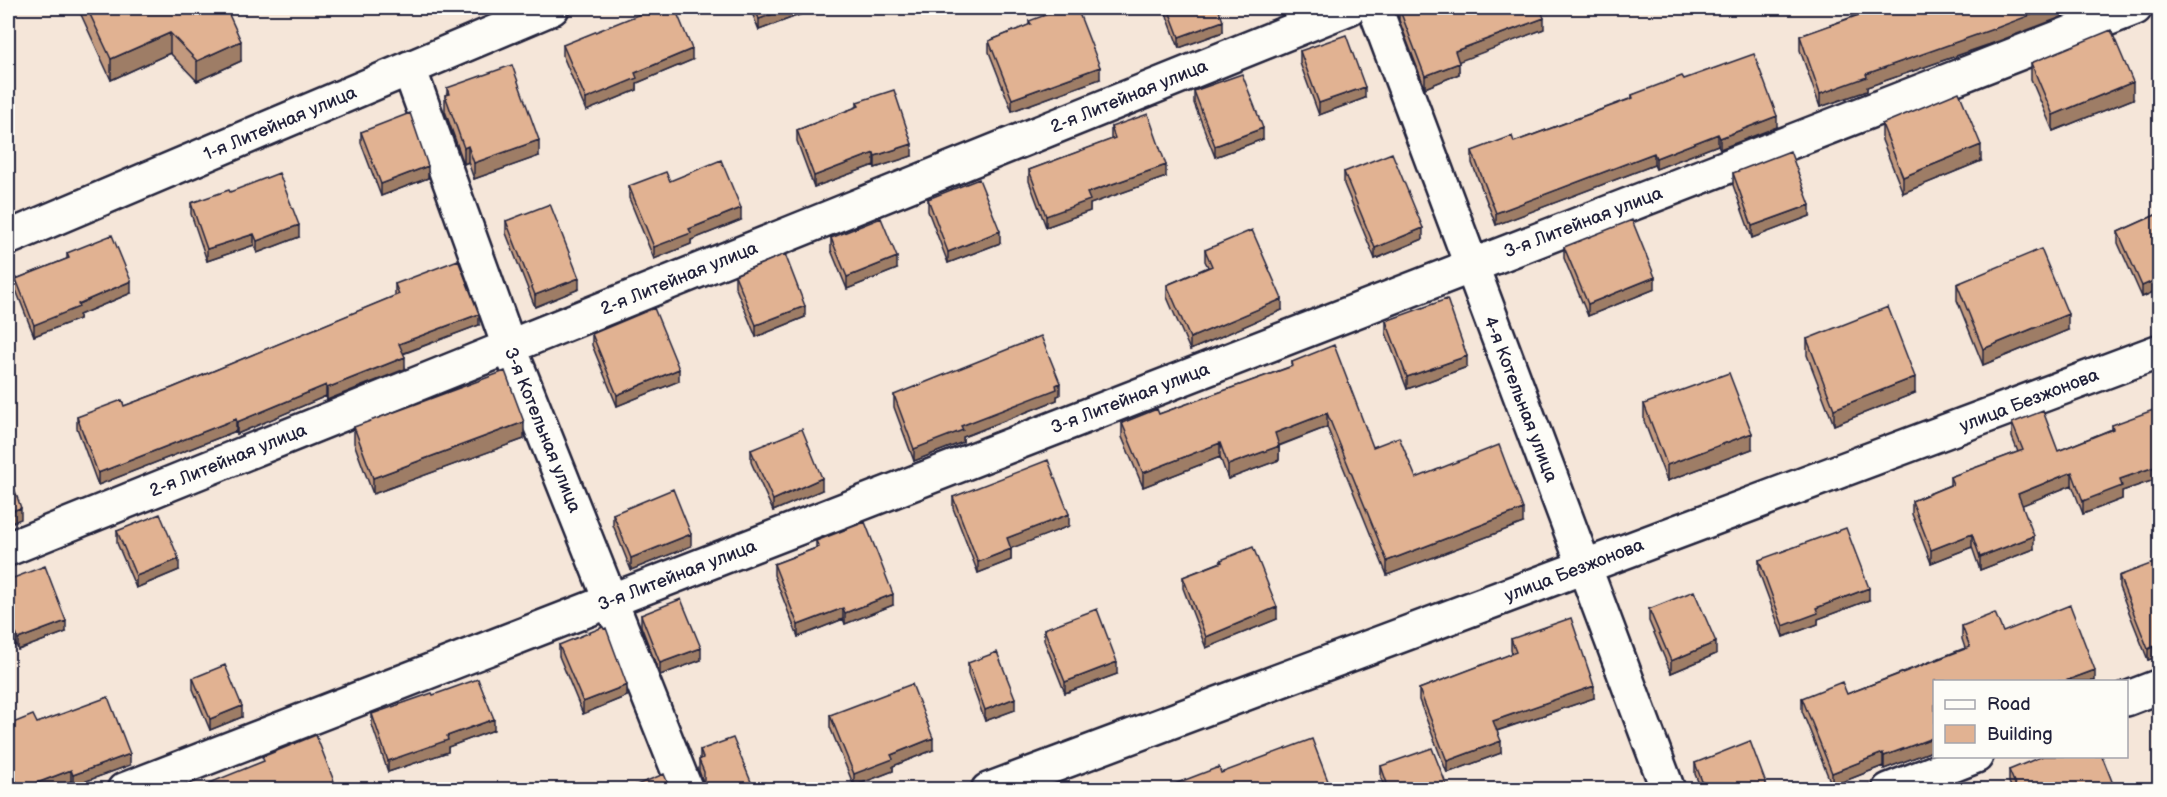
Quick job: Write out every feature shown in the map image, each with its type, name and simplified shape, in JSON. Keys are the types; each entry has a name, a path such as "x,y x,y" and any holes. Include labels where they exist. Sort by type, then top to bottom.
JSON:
{"street":[{"name":"1-я Литейная улица","path":"8,238 552,8"},
{"name":"2-я Литейная улица","path":"8,549 1349,8"},
{"name":"4-я Котельная улица","path":"1375,8 1668,789"},
{"name":"3-я Литейная улица","path":"124,789 2135,8"},
{"name":"3-я Котельная улица","path":"409,68 509,346 686,789"},
{"name":"улица Безжонова","path":"988,789 2160,351"},
{"path":"2128,699 2160,686"},
{"path":"1889,789 1971,758"}],"building":[{"path":"87,8 226,8 241,41 197,61 170,33 111,59"},
{"path":"655,8 675,8 692,49 635,73 637,78 586,99 563,45"},
{"path":"755,8 789,8 759,19"},
{"path":"1064,8 1077,8 1100,67 1012,99 989,41 1031,24 1029,21"},
{"path":"1168,8 1218,8 1223,21 1179,37"},
{"path":"1399,8 1540,8 1544,18 1455,51 1459,63 1425,76"},
{"path":"1875,8 2049,8 1866,74 1867,77 1820,94 1800,36"},
{"path":"2111,30 2133,82 2053,115 2031,63"},
{"path":"1346,35 1365,87 1319,103 1300,51"},
{"path":"1754,54 1777,116 1720,138 1718,134 1656,158 1654,153 1496,213 1472,151 1512,136 1514,142 1633,98 1632,95 1682,76 1684,79"},
{"path":"512,65 539,140 474,163 468,146 464,148 445,95 449,94 447,88"},
{"path":"1242,74 1263,128 1215,146 1194,91"},
{"path":"894,90 912,144 875,156 874,153 814,176 797,130 859,106 857,102"},
{"path":"1959,92 1981,145 1903,177 1882,124"},
{"path":"410,113 428,166 381,184 361,132"},
{"path":"1148,114 1166,165 1087,193 1090,200 1046,216 1029,170 1115,138 1111,127"},
{"path":"1790,151 1810,205 1752,226 1733,173"},
{"path":"1392,153 1423,228 1375,248 1344,172"},
{"path":"721,160 741,208 689,229 691,233 654,247 629,186 666,172 670,181"},
{"path":"279,173 299,225 257,241 254,234 207,249 191,203 229,190 230,192"},
{"path":"979,179 1000,231 948,252 928,199"},
{"path":"550,204 579,278 535,295 506,221"},
{"path":"2160,213 2160,278 2142,286 2118,232"},
{"path":"881,218 897,257 847,277 831,238"},
{"path":"1632,220 1655,277 1588,304 1564,247"},
{"path":"1252,230 1282,299 1190,338 1167,285 1212,266 1205,250"},
{"path":"112,235 131,281 78,304 79,307 34,325 16,279 69,258 67,253"},
{"path":"2041,249 2068,314 1983,349 1957,284"},
{"path":"785,254 805,306 756,325 735,275"},
{"path":"458,260 479,314 399,344 405,357 98,473 77,417 122,400 124,406 172,388 399,294 395,284"},
{"path":"1447,299 1467,356 1407,377 1386,321"},
{"path":"1888,307 1915,377 1834,409 1807,339"},
{"path":"654,308 679,369 617,395 592,334"},
{"path":"1041,336 1060,383 1056,385 1057,389 961,426 963,430 914,449 894,395"},
{"path":"1334,345 1373,447 1399,437 1416,478 1499,445 1523,509 1387,561 1327,413 1275,433 1279,446 1228,465 1220,443 1143,473 1122,423 1157,409 1159,414 1293,366 1292,362"},
{"path":"505,371 524,422 373,478 354,427"},
{"path":"1729,373 1752,433 1667,465 1644,404"},
{"path":"2156,409 2160,419 2160,465 2120,479 2122,486 2083,501 2072,472 2018,494 2034,536 1980,557 1972,534 1931,550 1912,501 1953,484 1950,477 2023,450 2012,423 2043,411 2058,451 2113,429 2112,425"},
{"path":"802,429 822,478 773,500 751,450"},
{"path":"1048,460 1069,514 1007,538 1011,549 978,562 953,497"},
{"path":"8,471 21,508 8,512"},
{"path":"673,489 691,534 631,558 613,514"},
{"path":"160,514 179,559 136,576 117,531"},
{"path":"865,522 893,594 845,613 843,608 798,625 774,564 819,547 816,541"},
{"path":"1846,528 1869,588 1816,608 1818,613 1783,626 1759,560"},
{"path":"1253,547 1277,607 1206,637 1183,577"},
{"path":"2160,562 2160,644 2148,649 2119,576"},
{"path":"45,566 66,621 18,639 16,633 8,637 8,580"},
{"path":"1694,591 1716,642 1671,661 1649,609"},
{"path":"681,599 701,648 660,663 641,615"},
{"path":"2070,605 2095,670 2068,680 1933,680 1933,738 1884,756 1883,753 1832,773 1802,698 1842,682 1847,694 1970,647 1962,626 1995,613 2003,632"},
{"path":"1097,609 1117,662 1065,682 1044,629"},
{"path":"1571,618 1594,686 1493,721 1501,741 1447,761 1419,689 1516,652 1511,639"},
{"path":"603,627 606,628 627,685 583,702 559,645"},
{"path":"997,652 1015,698 985,710 968,663"},
{"path":"225,665 242,706 210,719 193,678"},
{"path":"478,679 494,719 447,736 448,740 388,761 372,714"},
{"path":"912,684 933,738 891,755 893,759 854,774 830,715"},
{"path":"108,697 130,754 73,775 71,770 19,789 8,761 8,725 33,715 37,723"},
{"path":"316,735 337,789 210,789 207,784 264,761 262,757"},
{"path":"733,738 754,789 701,789 704,772 699,760 703,758 700,750"},
{"path":"1312,739 1331,789 1173,789 1172,785 1219,767 1221,773"},
{"path":"1750,741 1768,789 1705,789 1695,763"},
{"path":"1432,748 1448,789 1389,789 1381,766"},
{"path":"2038,758 2103,758 2115,789 2017,789 2009,770"},
{"path":"664,774 672,789 629,788"}]}
